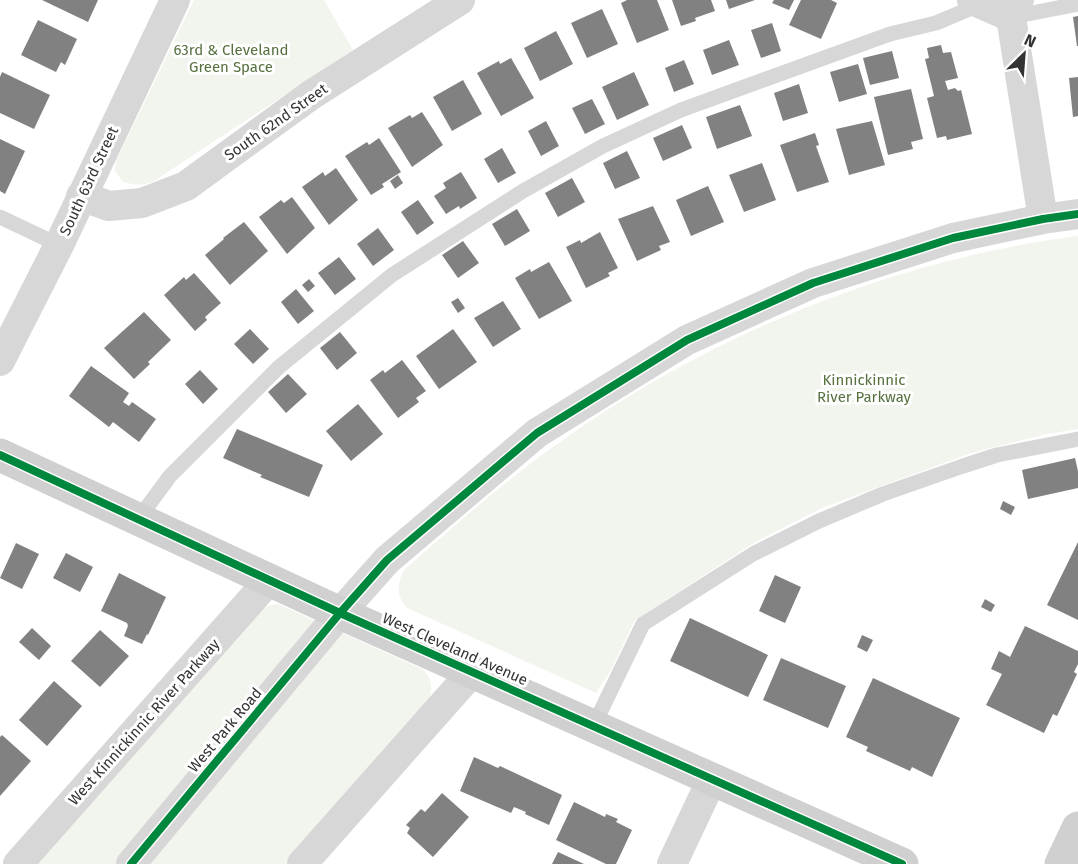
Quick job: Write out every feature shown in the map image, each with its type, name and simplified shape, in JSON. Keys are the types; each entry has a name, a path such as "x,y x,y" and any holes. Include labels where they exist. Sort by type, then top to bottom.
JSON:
{"street":[{"name":"South 63rd Street","path":"0,361 59,245 175,0"},
{"name":"South 62nd Street","path":"81,196 109,206 142,203 186,186 311,95 460,0"},
{"path":"977,2 1015,8 1043,219"},
{"path":"340,613 387,561 537,433 687,340 813,283 953,238 1078,214"},
{"name":"West Cleveland Avenue","path":"0,455 340,613 594,725 892,862"},
{"name":"West Kinnickinnic River Parkway","path":"18,864 270,579"},
{"name":"West Park Road","path":"130,864 340,613"},
{"path":"302,864 473,671"},
{"path":"672,864 712,779"},
{"path":"1061,864 1078,828"}],"lane":[{"path":"139,518 170,476 279,367 392,275 522,191 603,146 681,110 890,34 936,23 977,2"},
{"path":"1015,8 1078,4"},
{"path":"0,218 59,245"},
{"path":"594,725 643,624 753,554 819,520 883,494 997,455 1078,439"}],"green space":[{"name":"63rd & Cleveland Green Space","path":"194,0 324,0 353,50 154,181 139,185 123,182 115,171 116,161"},
{"name":"Kinnickinnic River Parkway","path":"1078,236 1078,429 1047,434 971,453 822,508 752,544 635,620 611,670 596,693 407,608 401,599 399,586 403,571 476,507 553,447 612,407 673,371 737,338 803,309 870,284 939,263 1008,247"},
{"path":"278,604 422,669 429,678 431,686 427,706 286,864 36,864 263,609"}],"building":[{"path":"42,0 98,0 88,22"},
{"path":"627,0 657,0 669,30 637,43 621,3"},
{"path":"672,0 711,0 715,11 681,26"},
{"path":"726,0 755,0 729,9"},
{"path":"774,0 794,0 789,10 772,3"},
{"path":"801,0 831,0 837,3 821,39 789,25"},
{"path":"602,9 618,44 587,58 571,23"},
{"path":"1078,16 1078,46 1077,46 1073,17"},
{"path":"38,20 77,39 65,65 61,62 56,72 21,55"},
{"path":"772,23 781,51 761,58 751,30"},
{"path":"556,31 573,64 540,81 524,48"},
{"path":"729,40 739,65 712,75 703,50"},
{"path":"941,45 943,53 951,52 958,78 945,81 948,90 955,88 958,91 961,90 972,134 947,140 946,136 937,138 927,98 934,96 925,59 929,58 927,48"},
{"path":"892,51 899,78 870,85 863,58"},
{"path":"511,58 534,98 501,116 477,73 499,61 500,64"},
{"path":"684,60 694,84 674,92 665,68"},
{"path":"858,64 867,94 839,102 830,72"},
{"path":"2,72 50,95 34,129 0,113"},
{"path":"634,72 649,105 617,120 602,87"},
{"path":"1078,77 1078,116 1073,117 1069,78"},
{"path":"463,80 482,114 452,131 433,97"},
{"path":"799,84 808,113 783,121 774,93"},
{"path":"911,89 923,139 911,142 913,149 888,155 874,97"},
{"path":"592,99 605,124 585,134 572,108"},
{"path":"740,105 752,136 717,149 706,117"},
{"path":"422,112 443,145 412,167 388,128 410,115 412,118"},
{"path":"546,121 559,146 541,156 528,131"},
{"path":"872,121 885,165 849,175 836,129"},
{"path":"682,125 692,148 663,161 653,138"},
{"path":"815,133 819,145 816,146 829,182 797,192 780,145"},
{"path":"379,138 401,172 382,184 384,187 371,195 345,156 367,142 369,145"},
{"path":"0,139 25,151 5,194 0,191"},
{"path":"502,148 516,173 498,183 484,159"},
{"path":"627,151 640,178 615,189 603,163"},
{"path":"762,163 776,200 744,212 729,175"},
{"path":"336,168 358,200 329,225 302,187 323,172 325,176"},
{"path":"461,172 477,198 460,209 459,206 446,214 434,196 446,188 443,183"},
{"path":"398,175 403,183 395,189 390,181"},
{"path":"572,178 585,202 558,217 545,193"},
{"path":"708,186 724,222 691,236 676,200"},
{"path":"292,197 315,228 287,254 259,217 281,200 284,203"},
{"path":"418,200 434,223 417,235 401,212"},
{"path":"653,206 670,242 659,246 661,250 637,261 618,219"},
{"path":"517,209 530,231 505,246 492,224"},
{"path":"244,222 268,251 230,285 205,255"},
{"path":"378,228 394,250 373,266 357,244"},
{"path":"600,232 618,268 608,273 610,276 586,288 566,247 580,240 581,243"},
{"path":"463,241 479,263 458,278 442,255"},
{"path":"339,257 356,279 335,295 318,273"},
{"path":"549,262 572,301 539,319 515,278"},
{"path":"194,273 221,303 205,317 207,320 195,331 164,295 184,277 186,280"},
{"path":"309,279 315,286 308,292 302,285"},
{"path":"296,289 314,311 298,324 281,302"},
{"path":"458,298 465,308 458,313 451,302"},
{"path":"503,301 521,329 493,347 474,318"},
{"path":"144,312 171,340 134,379 104,348"},
{"path":"250,329 269,349 253,364 234,344"},
{"path":"453,329 477,362 439,389 416,356"},
{"path":"340,332 357,353 337,370 320,348"},
{"path":"402,360 426,391 416,398 419,402 398,418 370,380 383,370 385,373"},
{"path":"91,366 129,393 123,402 129,406 132,402 156,419 139,442 113,422 109,427 69,396"},
{"path":"200,370 218,389 203,404 185,384"},
{"path":"288,374 307,394 286,413 268,392"},
{"path":"358,404 383,434 351,461 326,431"},
{"path":"237,429 323,465 309,497 260,477 262,475 223,458"},
{"path":"1075,458 1078,488 1028,499 1022,470"},
{"path":"1003,501 1015,507 1011,515 1000,509"},
{"path":"1078,542 1078,620 1047,605"},
{"path":"16,543 39,554 22,589 0,578"},
{"path":"66,553 93,567 80,592 53,578"},
{"path":"119,573 166,597 142,644 124,636 127,623 101,611"},
{"path":"775,575 801,587 785,623 759,611"},
{"path":"985,599 995,605 991,612 981,607"},
{"path":"690,618 768,655 748,697 670,661"},
{"path":"1025,626 1078,651 1078,664 1074,672 1077,674 1057,716 1053,714 1044,733 986,705 1002,674 991,669 999,651 1010,657"},
{"path":"32,628 51,646 39,660 19,642"},
{"path":"100,630 129,656 100,687 71,661"},
{"path":"862,635 873,640 867,652 857,647"},
{"path":"781,658 846,686 828,728 763,700"},
{"path":"873,678 960,718 932,777 912,767 910,771 866,751 868,747 846,737"},
{"path":"54,681 82,706 47,746 19,720"},
{"path":"2,735 31,761 0,796 0,737"},
{"path":"474,757 498,768 500,766 562,795 549,825 514,807 511,813 460,791"},
{"path":"442,793 469,817 433,857 407,833 410,828 406,825 421,809 425,812"},
{"path":"574,802 605,817 606,814 618,819 616,822 632,830 616,864 606,864 556,840"},
{"path":"558,852 584,864 552,864"}],"cycle path":[{"path":"131,864 340,613 387,560 537,433 687,340 813,283 953,238 1078,214"},
{"path":"0,455 340,613 902,864"}]}
